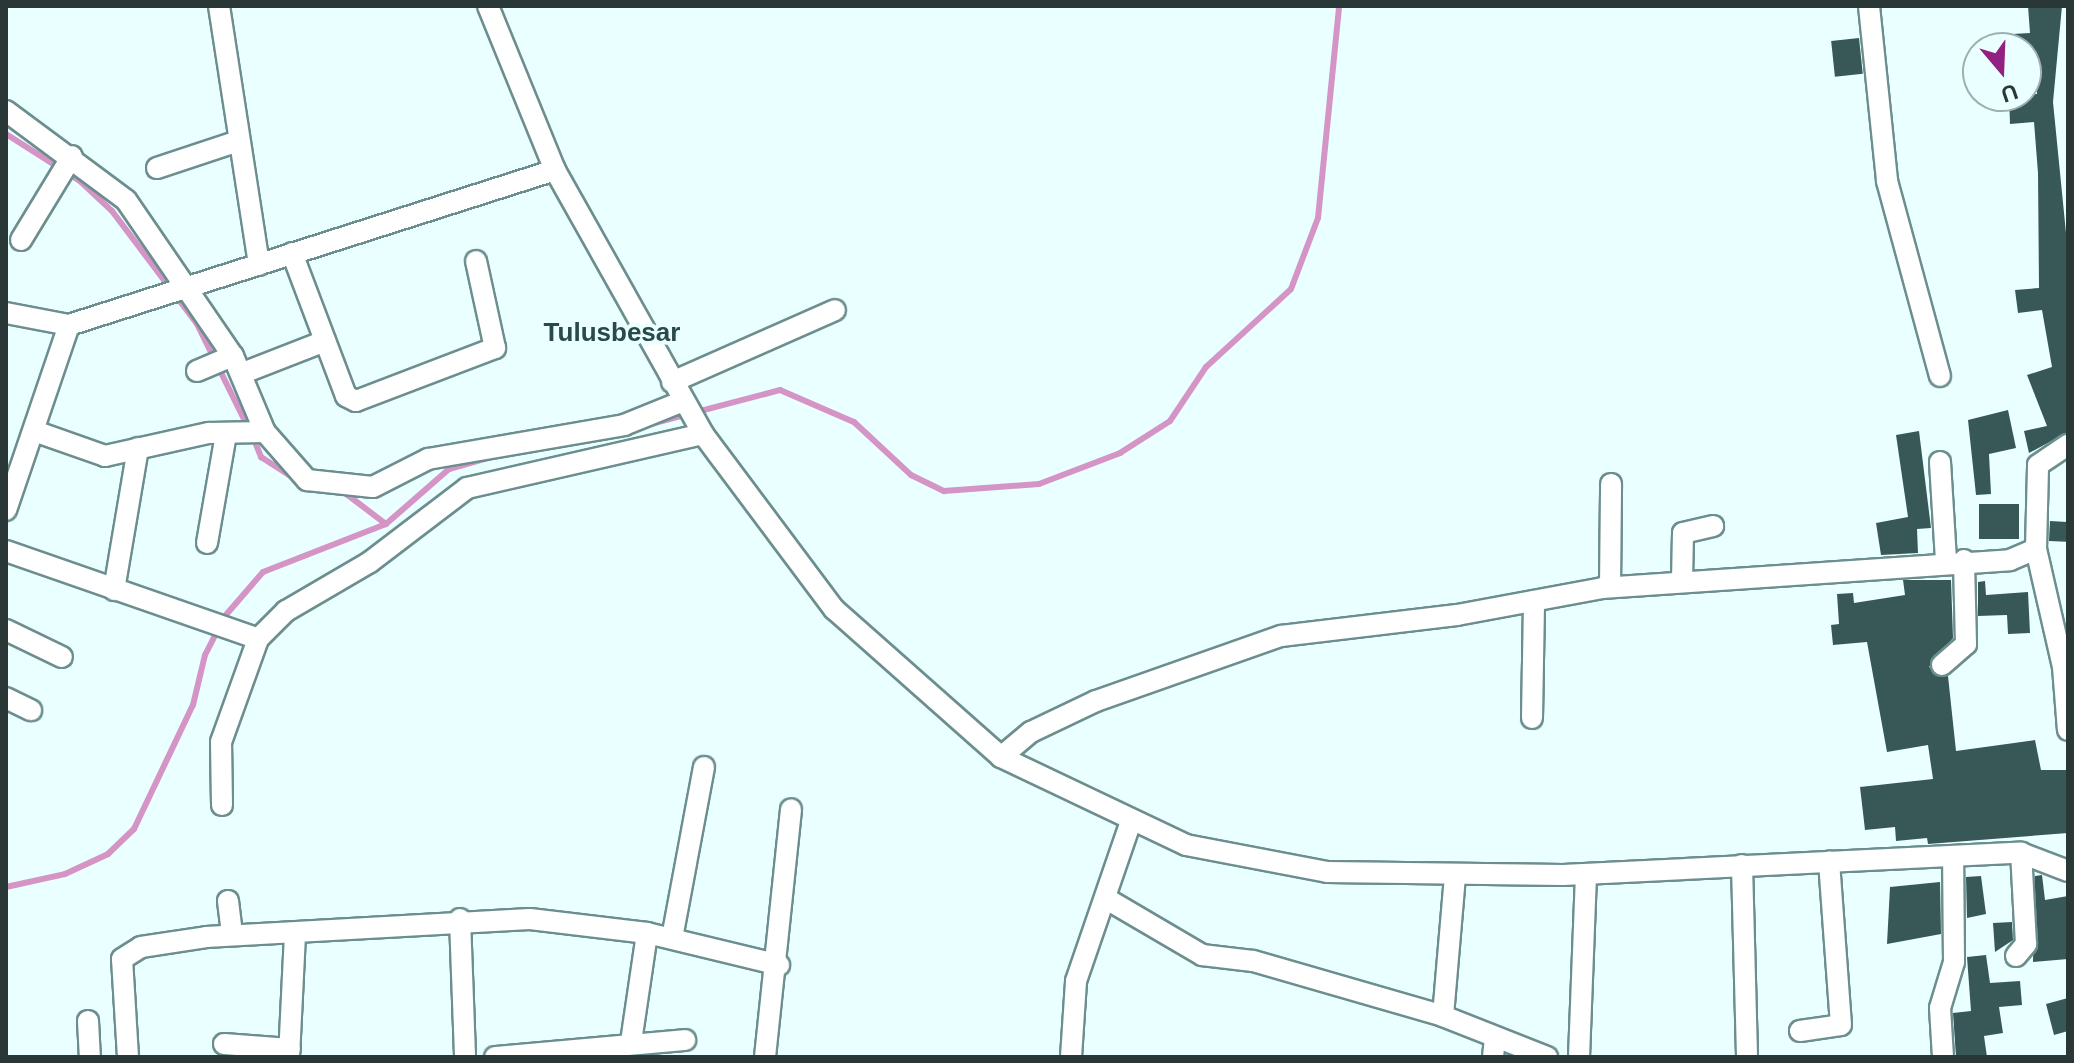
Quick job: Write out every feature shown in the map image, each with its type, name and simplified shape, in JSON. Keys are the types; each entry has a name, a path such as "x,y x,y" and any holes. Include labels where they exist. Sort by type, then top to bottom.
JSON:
{"street":[{"path":"219,6 259,265"},
{"path":"488,6 555,170 692,415 834,609 1001,757 1130,824 1243,860 1455,877 1586,874 2021,853 2068,871"},
{"path":"1869,6 1887,181 1940,376"},
{"path":"6,111 67,166 112,183 222,365 259,435 307,480 373,487 428,459 692,415"},
{"path":"157,168 238,141"},
{"path":"21,240 67,166"},
{"path":"6,313 69,325 555,170"},
{"path":"292,253 346,396 356,401 487,353 499,341 476,261"},
{"path":"672,382 835,310"},
{"path":"6,510 37,432 69,325"},
{"path":"222,365 325,341"},
{"path":"222,805 221,742 258,639 286,611 391,547 453,494 692,415"},
{"path":"37,432 91,455 226,434 259,435"},
{"path":"207,543 226,434"},
{"path":"2068,445 2038,465 2036,549 2063,667 2068,730"},
{"path":"114,590 138,448"},
{"path":"1940,462 1966,644 1942,665"},
{"path":"1610,587 1611,484"},
{"path":"1682,581 1683,533 1713,526"},
{"path":"1001,757 1031,732 1096,701 1281,636 1534,601 1610,587 1955,560 2010,560 2036,549"},
{"path":"6,551 258,639"},
{"path":"1532,718 1534,601"},
{"path":"6,630 62,657"},
{"path":"6,698 31,710"},
{"path":"672,938 704,767"},
{"path":"765,1057 779,965 791,809"},
{"path":"1071,1057 1076,981 1130,824"},
{"path":"2016,956 2026,944 2021,853"},
{"path":"1943,1057 1940,1008 1954,962 1953,856"},
{"path":"1800,1031 1841,1027 1829,861"},
{"path":"1742,865 1747,1057"},
{"path":"1579,1057 1586,874"},
{"path":"1443,1016 1455,877"},
{"path":"1105,898 1202,955 1253,961 1443,1016 1494,1047 1547,1057"},
{"path":"228,901 232,934"},
{"path":"128,1057 122,959 129,952 232,934 295,934 460,919 647,933 779,965"},
{"path":"460,919 465,1057"},
{"path":"631,1042 647,933"},
{"path":"224,1044 290,1053 295,934"},
{"path":"88,1021 90,1057"},
{"path":"495,1057 631,1042 685,1040"}],"building":[{"path":"2028,6 2062,6 2053,102 2068,253 2068,432 2029,453 2024,431 2047,426 2027,375 2052,367 2042,310 2018,313 2015,290 2039,288 2038,173 2034,122 2010,124 2010,112 2042,112 2042,32 2030,32"},
{"path":"1859,38 1863,74 1835,77 1831,41"},
{"path":"2008,410 2016,448 1989,454 1991,494 1976,495 1968,420"},
{"path":"1919,431 1931,528 1917,529 1918,553 1881,555 1876,523 1908,517 1896,435"},
{"path":"1979,504 2019,504 2019,539 1979,539"},
{"path":"2050,521 2067,522 2066,542 2049,541"},
{"path":"1903,580 1951,580 1953,638 1929,667 1948,676 1956,751 2035,740 2041,770 2068,770 2068,833 1928,844 1927,838 1896,841 1895,827 1865,830 1860,787 1933,779 1928,745 1887,752 1867,642 1833,645 1831,625 1839,624 1837,594 1853,593 1854,603 1905,595"},
{"path":"1985,581 1986,595 2028,592 2030,633 2008,634 2007,615 1978,616 1978,582"},
{"path":"2042,875 2045,900 2068,896 2068,959 2033,962 2035,876"},
{"path":"1981,876 1986,914 1967,918 1966,877"},
{"path":"1940,882 1941,934 1887,944 1890,887"},
{"path":"2012,922 2013,940 1995,952 1993,923"},
{"path":"1986,955 1990,983 2020,981 2022,1005 1999,1007 2003,1033 1984,1036 1987,1057 1956,1057 1953,1013 1971,1011 1967,957"},
{"path":"2068,998 2068,1031 2054,1035 2046,1004"}],"waterway":[{"path":"643,426 780,390 854,422 911,475 944,491 1039,484 1120,453 1170,421 1206,367 1291,289 1318,218 1339,6"},
{"path":"6,134 80,181 112,211 197,324 248,427"},
{"path":"253,437 261,457 303,484"},
{"path":"6,887 65,874 108,854 134,829 193,705 205,655 225,616 263,572 386,524 449,469 488,458"},
{"path":"341,490 386,524"}],"district":[{"name":"Tulusbesar","path":"612,333"}]}
